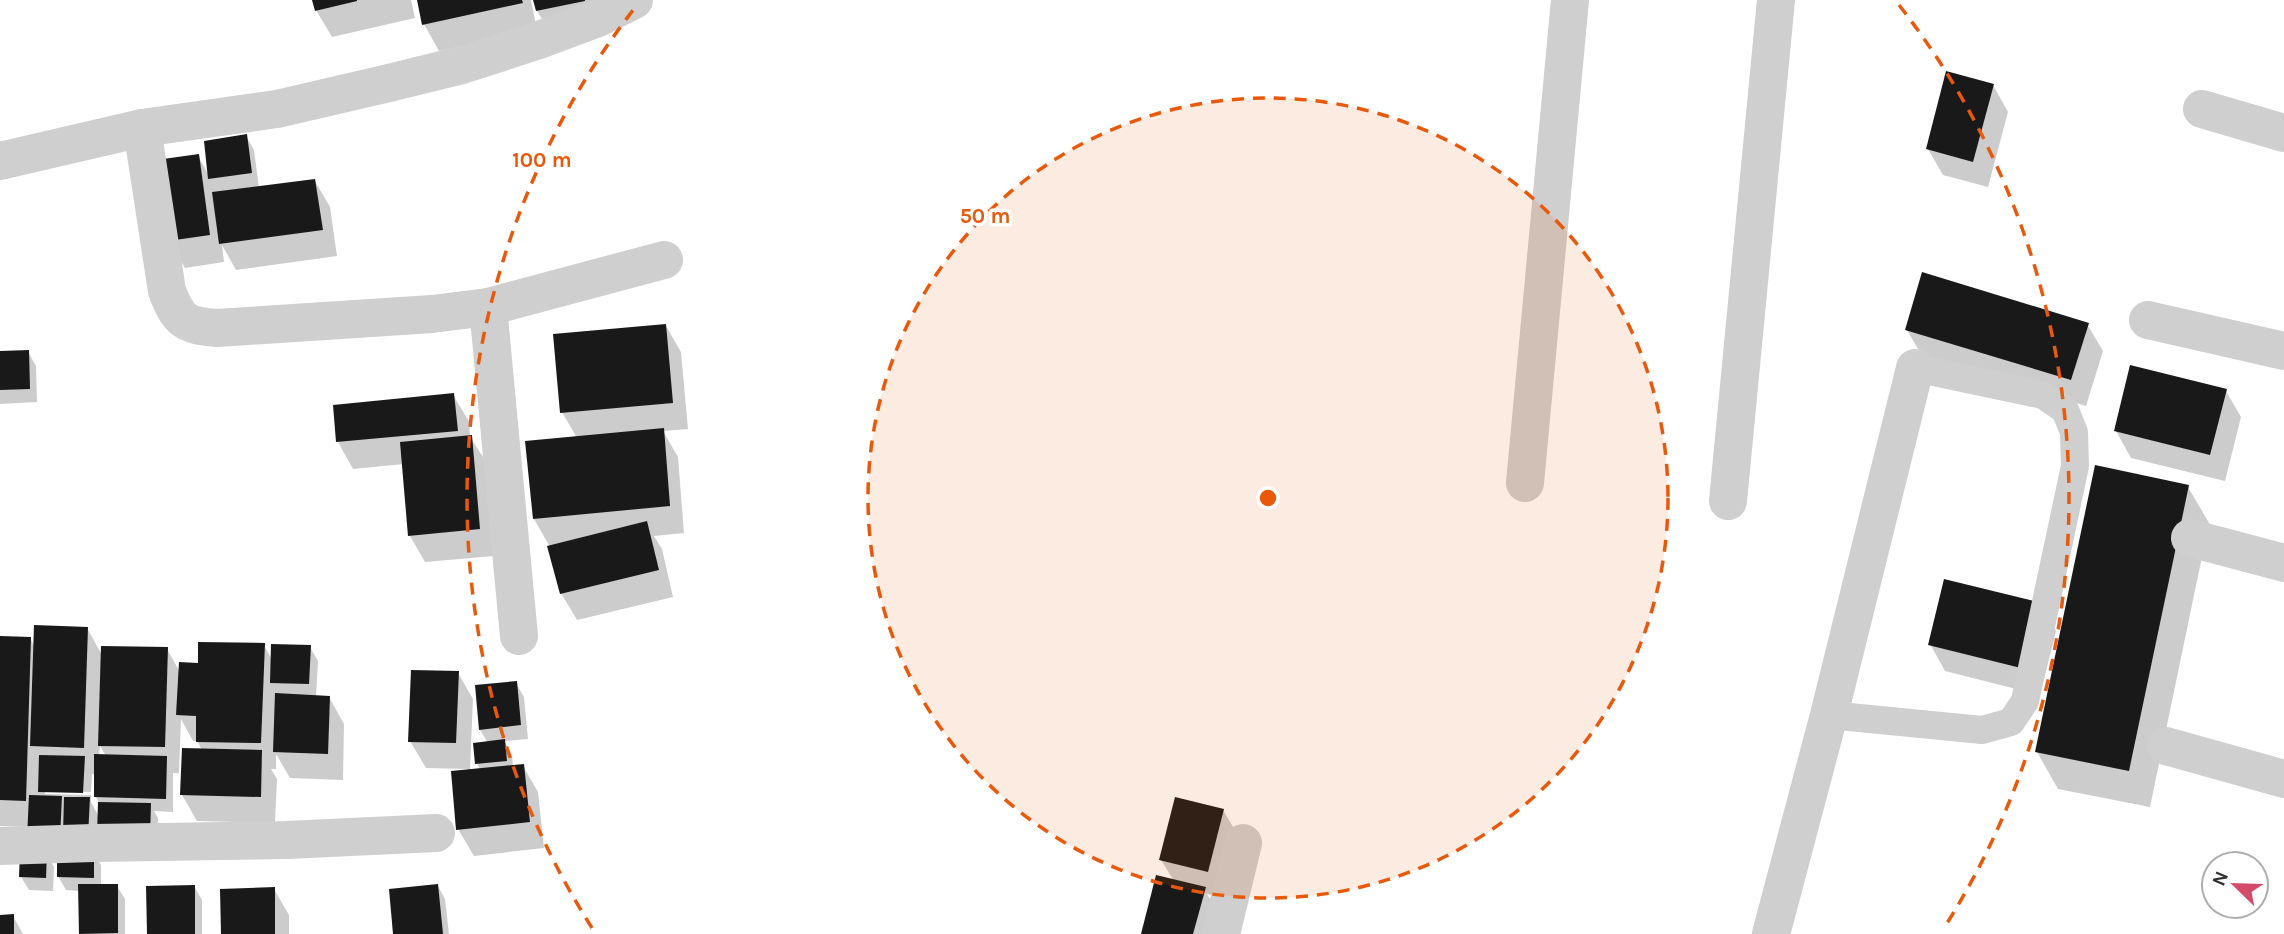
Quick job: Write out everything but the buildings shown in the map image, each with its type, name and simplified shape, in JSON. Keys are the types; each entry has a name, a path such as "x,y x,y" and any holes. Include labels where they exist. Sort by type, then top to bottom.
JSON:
{"street":[{"path":"0,161 142,128 276,109 462,65 598,18 634,0"},
{"path":"1525,483 1570,0"},
{"path":"1728,501 1776,0"},
{"path":"2202,109 2284,133"},
{"path":"142,128 167,291 176,314 194,326 217,328 432,314 488,307 664,260"},
{"path":"488,307 519,636"},
{"path":"2148,320 2284,351"},
{"path":"1771,934 1829,715 1915,368"},
{"path":"2190,538 2284,563"},
{"path":"2166,746 2284,779"},
{"path":"0,846 287,840 436,833"},
{"path":"1221,934 1243,843"}],"lane":[{"path":"1829,715 1982,730 2011,722 2025,701 2075,466 2074,432 2065,410 2043,395 1915,368"}]}
